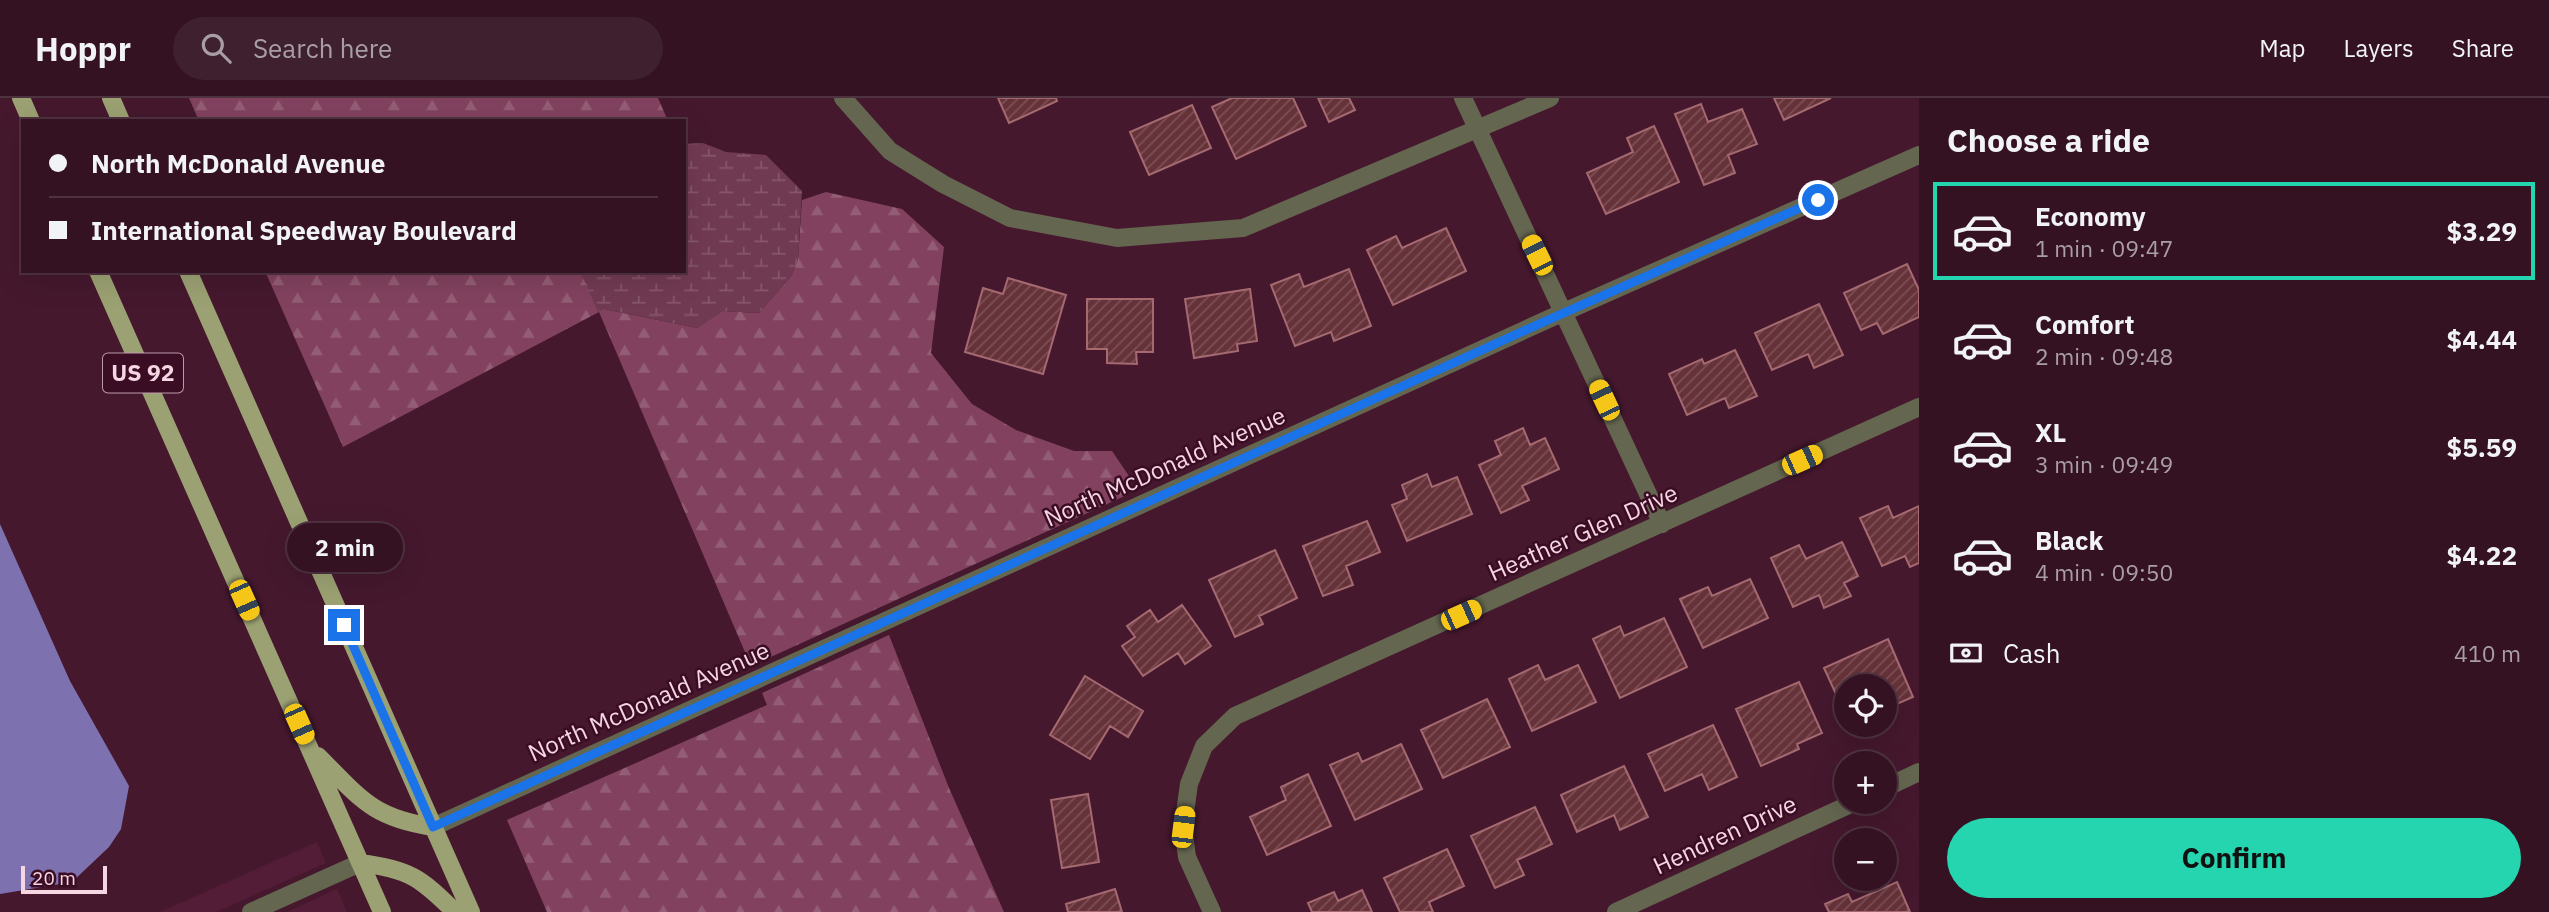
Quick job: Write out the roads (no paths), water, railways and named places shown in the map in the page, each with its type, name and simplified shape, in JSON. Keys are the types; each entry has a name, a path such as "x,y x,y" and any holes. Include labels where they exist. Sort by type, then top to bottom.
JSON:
{"main road":[{"path":"20,98 30,119"},
{"path":"111,98 120,119"},
{"name":"US 92","path":"98,273 382,912"},
{"path":"189,273 471,912"},
{"path":"310,749 365,803 397,821 433,827"},
{"path":"360,863 393,867 424,881 455,912"}],"street":[{"path":"843,98 890,151 954,190 1010,218 1118,239 1243,228 1550,98"},
{"path":"1463,98 1662,524"},
{"name":"North McDonald Avenue","path":"433,827 1564,312 1919,155"},
{"name":"Heather Glen Drive","path":"1212,912 1187,857 1183,827 1188,784 1204,746 1235,716 1919,407"},
{"path":"1897,782 1919,772"},
{"name":"Hendren Drive","path":"1616,912 1834,812"},
{"path":"251,912 360,863"}]}
